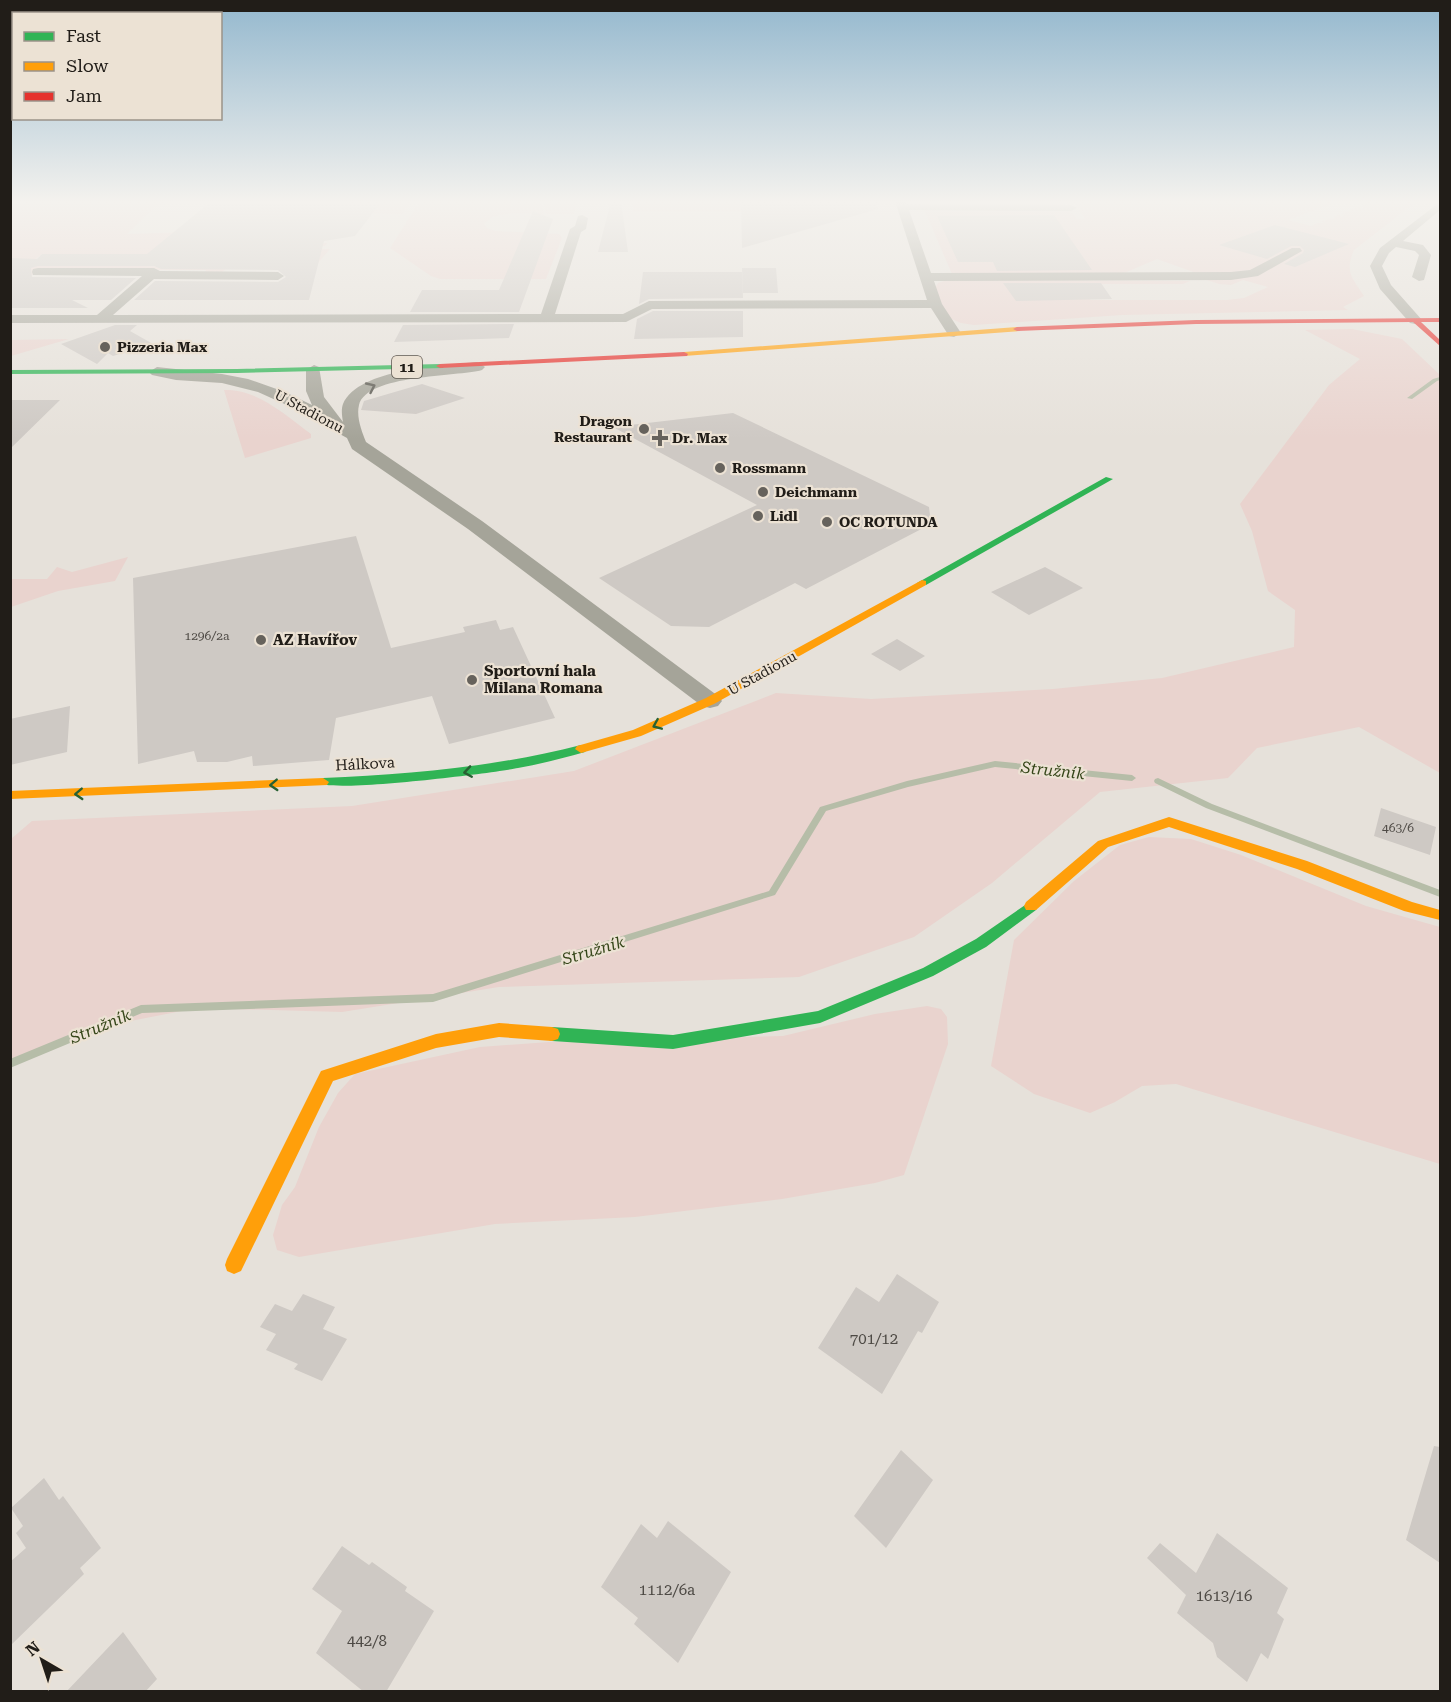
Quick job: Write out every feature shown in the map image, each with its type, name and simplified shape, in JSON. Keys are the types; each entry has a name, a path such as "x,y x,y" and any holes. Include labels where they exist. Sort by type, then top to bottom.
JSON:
{"street":[{"path":"100,319 144,280"},
{"path":"546,319 559,280"},
{"path":"928,280 935,304 954,333"},
{"path":"1382,280 1415,320 1440,344"},
{"path":"10,319 626,318 650,305 935,304"},
{"name":"11","path":"10,372 314,370 501,364 689,353 954,333 1142,323 1440,320"},
{"name":"U Stadionu","path":"501,364 398,378 367,388 351,403 354,435 358,445 474,525 710,701 1109,478"},
{"name":"U Stadionu","path":"314,370 312,389 315,399 322,409 354,435"},
{"name":"U Stadionu","path":"157,372 180,377 229,379 272,390 354,435"},
{"name":"Hálkova","path":"10,795 437,777 545,760 637,734 710,701"},
{"path":"234,1265 327,1076 436,1041 499,1030 673,1042 820,1017 928,972 981,943 1019,916 1103,844 1147,828 1169,822 1302,865 1409,907 1440,915"}],"shaded area":[{"path":"946,280 1190,281 1183,284 1094,284 1090,300 1227,300 1244,298 1268,287 1245,280 1353,280 1364,296 1343,307 1348,310 1122,315 974,325 947,317 935,288 938,283"},
{"path":"1208,280 1242,280 1231,285"},
{"path":"1352,329 1402,339 1440,375 1440,773 1359,727 1257,748 1228,778 1100,792 992,883 914,937 799,977 499,987 342,1012 197,1008 100,1027 11,1060 11,839 32,821 352,806 574,771 776,693 871,699 1053,689 1162,678 1294,647 1295,610 1268,591 1252,531 1240,504 1329,385 1360,359 1305,330"},
{"path":"69,339 11,356 11,340"},
{"path":"224,390 260,398 311,434 311,438 245,458"},
{"path":"128,557 115,581 58,591 11,607 11,579 47,579 57,567 72,572"},
{"path":"1149,837 1191,839 1241,855 1366,906 1440,927 1440,1164 1176,1084 1142,1086 1090,1113 1034,1094 991,1066 1014,940 1074,881 1120,845"},
{"path":"927,1006 941,1009 947,1017 948,1044 904,1175 875,1183 782,1199 635,1217 495,1224 299,1257 277,1250 273,1235 282,1205 295,1187 319,1127 338,1093 355,1074 480,1047 549,1042 783,1036 875,1014"}],"building":[{"path":"10,280 133,280 111,300 72,300 88,308 10,308"},
{"path":"314,280 309,300 134,300 155,281"},
{"path":"503,280 531,280 519,312 410,312 422,290 499,290"},
{"path":"642,280 742,280 743,298 649,299 639,304"},
{"path":"742,280 777,280 778,293 743,293"},
{"path":"1003,283 1101,283 1112,299 1016,301"},
{"path":"653,311 743,311 743,337 634,339 637,319"},
{"path":"514,324 509,338 394,342 403,325"},
{"path":"115,325 137,325 130,331 153,344 113,356 108,353 97,364 61,344"},
{"path":"422,384 465,398 416,414 361,410 364,401"},
{"path":"10,400 60,400 10,449"},
{"name":"OC ROTUNDA","path":"733,413 929,507 931,524 806,589 795,583 709,627 671,626 599,578 757,505 613,427"},
{"name":"AZ Havířov","path":"356,536 391,648 465,632 463,627 496,620 500,630 513,627 555,718 449,744 432,696 336,718 329,760 253,766 252,756 227,762 197,762 194,751 138,764 133,578"},
{"path":"1045,567 1083,588 1029,615 991,592"},
{"path":"897,639 925,656 900,671 871,654"},
{"path":"70,706 67,752 10,765 10,719"},
{"path":"1381,808 1436,827 1430,855 1374,836"},
{"path":"897,1274 939,1302 922,1333 918,1331 882,1394 818,1348 856,1287 879,1302"},
{"path":"303,1294 335,1307 323,1329 347,1339 322,1381 294,1369 298,1364 266,1350 276,1334 260,1327 275,1304 292,1311"},
{"path":"1434,1446 1440,1447 1440,1563 1406,1540"},
{"path":"901,1450 933,1480 886,1548 854,1516"},
{"path":"44,1478 59,1500 63,1496 101,1548 80,1568 84,1574 10,1646 10,1562 26,1548 16,1533 23,1526 11,1508"},
{"path":"668,1521 731,1572 678,1663 634,1624 638,1618 601,1587 641,1524 657,1538"},
{"path":"1217,1533 1288,1588 1277,1613 1284,1619 1268,1659 1261,1653 1247,1682 1217,1657 1213,1643 1177,1613 1186,1595 1147,1558 1160,1543 1196,1573"},
{"path":"342,1546 369,1565 372,1562 407,1587 405,1591 434,1611 386,1692 364,1692 316,1653 342,1611 312,1589"},
{"path":"123,1632 157,1679 145,1692 66,1692"}],"waterway":[{"name":"Stružník","path":"1410,398 1435,380 1440,379"},
{"name":"Stružník","path":"10,1064 141,1009 433,998 772,893 823,809 907,784 995,764 1132,778"},
{"path":"1158,781 1209,806 1440,894"}],"traffic: fast":[{"path":"10,372 237,371 440,366"},
{"path":"922,583 1109,479"},
{"path":"323,782 421,776 485,769 581,749"},
{"path":"552,1034 673,1042 820,1017 928,972 981,943 1031,906"}],"traffic: slow":[{"path":"684,354 1017,329"},
{"path":"581,749 637,733 710,701 922,583"},
{"path":"10,795 323,782"},
{"path":"1031,906 1103,844 1169,822 1302,865 1409,907 1440,915"},
{"path":"234,1265 327,1076 436,1041 499,1030 552,1034"}],"traffic: jam":[{"path":"1415,320 1440,344"},
{"path":"1017,329 1196,322 1440,320"},
{"path":"440,366 684,354"}],"place":[{"name":"Pizzeria Max","path":"105,347"},
{"name":"Dragon Restaurant","path":"644,429"},
{"name":"Dr. Max","path":"660,438"},
{"name":"Rossmann","path":"720,468"},
{"name":"Deichmann","path":"763,492"},
{"name":"Lidl","path":"758,516"},
{"name":"OC ROTUNDA","path":"827,522"},
{"name":"AZ Havířov","path":"261,640"},
{"name":"Sportovní hala Milana Romana","path":"472,680"}]}
